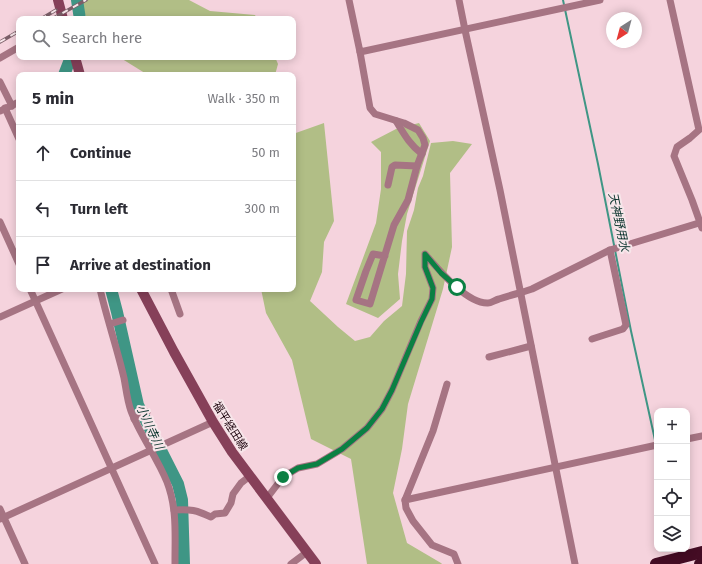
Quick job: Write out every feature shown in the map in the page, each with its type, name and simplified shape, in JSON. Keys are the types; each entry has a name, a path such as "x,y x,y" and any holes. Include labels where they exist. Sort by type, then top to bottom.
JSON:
{"highway":[{"path":"656,564 702,552"}],"main road":[{"path":"58,0 62,16"},
{"path":"76,60 79,72"},
{"name":"福平経田線","path":"143,292 213,422 232,452 316,564"}],"street":[{"path":"349,0 370,108 375,114 404,123 418,130 425,145 417,166 408,200 394,226 385,256 370,304 356,300 373,254 385,256"},
{"path":"459,0 500,190 575,564"},
{"path":"360,52 600,0"},
{"path":"267,498 283,477 298,468 317,464 342,449 367,428 382,409 392,390 432,299 433,288 425,267 425,254 441,273 457,287 477,302 489,303 497,299 532,289 610,250 701,225 674,156 677,147 699,130 670,0"},
{"path":"0,58 16,49"},
{"path":"0,82 6,108 16,132"},
{"path":"6,108 16,103"},
{"path":"396,121 414,148 422,154"},
{"path":"388,185 392,167 395,165 417,166"},
{"path":"0,222 16,257"},
{"path":"592,339 623,329 626,325 610,250"},
{"path":"32,292 155,564"},
{"path":"0,317 56,292"},
{"path":"101,292 124,377 130,408 134,418 153,450 167,482 174,510 175,564"},
{"path":"172,292 180,314"},
{"path":"110,324 123,320"},
{"path":"489,357 531,346"},
{"path":"447,384 433,430 405,500 406,508 413,521 432,545 454,554 458,564"},
{"path":"134,418 147,412"},
{"path":"2,519 213,422"},
{"path":"690,438 702,436"},
{"path":"405,500 654,446"},
{"path":"174,510 197,511 211,517 215,514 225,513 231,503 233,494 241,483 250,476"},
{"path":"0,509 2,519 25,564"},
{"path":"291,564 307,552"}],"green space":[{"path":"79,0 189,0 210,11 256,16 86,16"},
{"path":"124,60 276,60 278,64 276,72 143,72"},
{"path":"324,123 334,221 324,242 322,272 310,301 355,341 370,337 384,321 402,306 406,274 407,231 414,210 418,188 423,176 431,143 453,141 472,144 450,173 452,247 443,289 408,404 402,449 393,493 407,543 442,564 367,564 351,459 311,439 292,360 266,313 262,292 296,292 296,133"},
{"path":"419,123 430,141 407,214 398,274 400,299 378,318 346,304 376,223 381,189 381,152 371,142 396,129"}],"waterway":[{"name":"小川寺川","path":"77,0 80,16"},
{"name":"天神野用水","path":"563,0 598,164 631,331 656,444"},
{"name":"小川寺川","path":"65,72 70,60"},
{"name":"小川寺川","path":"112,292 138,405 178,484 182,500 184,564"}],"railway":[{"path":"57,16 86,0"},
{"path":"46,16 56,10"},
{"path":"0,42 16,33"}],"route":[{"path":"283,477 298,468 317,464 342,449 367,428 382,409 392,390 408,350 432,299 433,288 425,267 425,254 441,273 457,287"}]}
